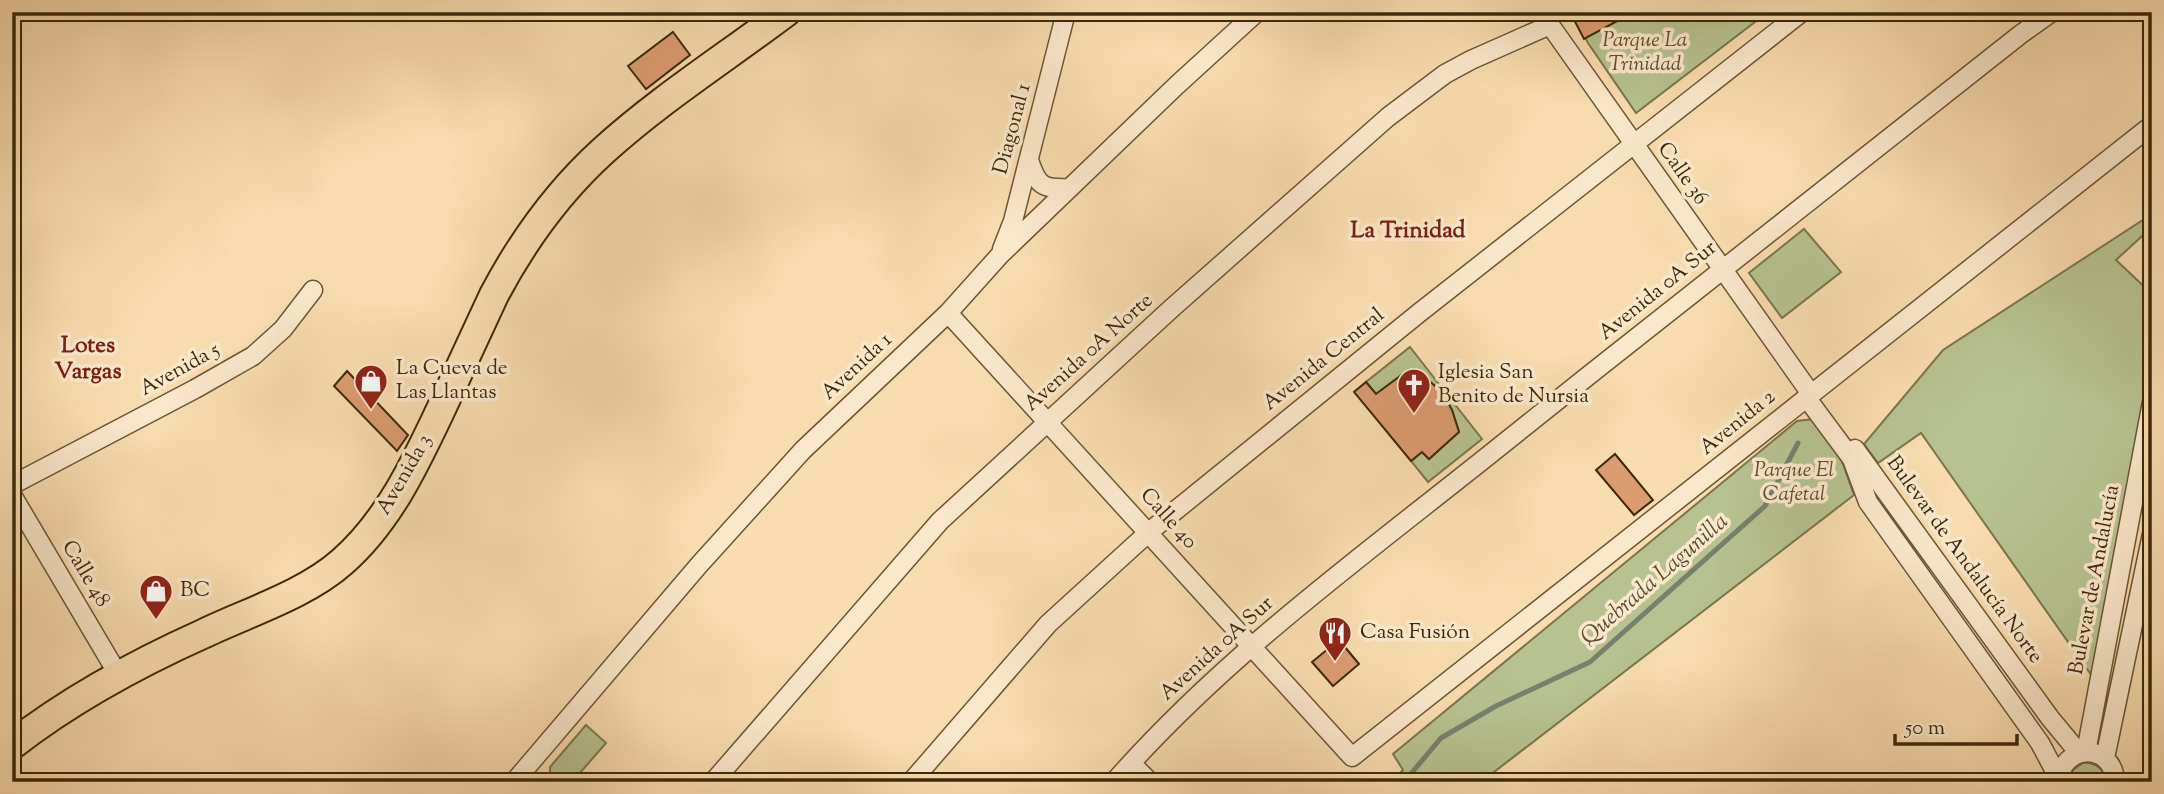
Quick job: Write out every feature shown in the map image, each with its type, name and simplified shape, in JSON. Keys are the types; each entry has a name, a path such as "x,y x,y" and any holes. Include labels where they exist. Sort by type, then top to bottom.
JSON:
{"main road":[{"name":"Avenida 3","path":"12,745 71,704 119,676 159,654 300,589 341,564 360,545 388,509 418,459 494,295 547,211 601,153 629,129 786,12"}],"street":[{"name":"Diagonal 1","path":"1000,255 1013,222 1066,12"},
{"name":"Avenida 1","path":"523,779 699,565 795,459 948,313 1000,255 1257,12"},
{"name":"Avenida Central","path":"911,782 1048,624 1149,532 1419,313 1802,12"},
{"name":"Avenida 0A Sur","path":"1114,782 1165,725 1250,646 1722,269 2010,42 2052,12"},
{"name":"Calle 36","path":"1548,18 1633,144 1810,394"},
{"name":"Avenida 0A Norte","path":"713,782 916,546 1048,421 1388,117 1423,89 1548,18"},
{"name":"Avenida 2","path":"1352,757 2152,125"},
{"path":"1029,160 1037,181 1042,185 1048,188 1070,188"},
{"name":"Avenida 5","path":"12,485 253,356 283,329 313,290"},
{"name":"Calle 40","path":"948,313 1352,757"},
{"name":"Bulevar de Andalucía Norte","path":"1810,394 2042,707 2083,753"},
{"name":"Bulevar de Andalucía Norte","path":"1810,394 1852,459 1868,502 2040,743 2059,780"},
{"name":"Bulevar de Andalucía","path":"2083,753 2151,412"},
{"name":"Calle 48","path":"12,495 119,676"},
{"path":"2059,780 2063,766 2083,753 2115,773 2144,616 2152,534"},
{"path":"2111,610 2144,616"},
{"path":"1131,763 1150,782"}],"green space":[{"name":"Parque La Trinidad","path":"1572,12 1768,12 1636,113 1588,43"},
{"path":"2152,214 2152,227 2116,260 2152,294 2152,359 2092,676 1921,433 1878,463 1864,444 1943,350"},
{"path":"1804,229 1841,272 1782,318 1749,273"},
{"path":"1410,347 1482,439 1428,482 1411,461 1422,452 1429,459 1459,432 1447,401 1428,381 1407,371 1376,394 1366,382"},
{"name":"Parque El Cafetal","path":"1813,419 1840,456 1854,495 1481,782 1390,782 1403,770 1393,754 1797,421"},
{"path":"586,725 606,743 572,782 558,782 550,775 550,767"},
{"path":"2083,763 2099,767 2107,782 2069,782 2073,770"}],"building":[{"path":"1570,12 1634,12 1584,39"},
{"path":"673,32 690,55 646,89 628,66"},
{"name":"La Cueva de Las Llantas","path":"347,371 408,435 397,451 334,386"},
{"name":"Iglesia San Benito de Nursia","path":"1407,371 1427,379 1442,392 1452,410 1459,432 1429,459 1422,452 1411,461 1354,392 1366,382 1376,394"},
{"path":"1615,454 1653,500 1634,515 1596,470"},
{"name":"Casa Fusión","path":"1339,640 1359,664 1333,686 1312,662"}],"waterway":[{"name":"Quebrada Lagunilla","path":"1404,782 1441,738 1496,706 1590,662 1765,506 1798,443"}],"place":[{"name":"La Cueva de Las Llantas","path":"371,411"},
{"name":"Iglesia San Benito de Nursia","path":"1414,415"},
{"name":"BC","path":"156,621"},
{"name":"Casa Fusión","path":"1335,663"}],"district":[{"name":"La Trinidad","path":"1408,231"},
{"name":"Lotes Vargas","path":"88,359"}]}
